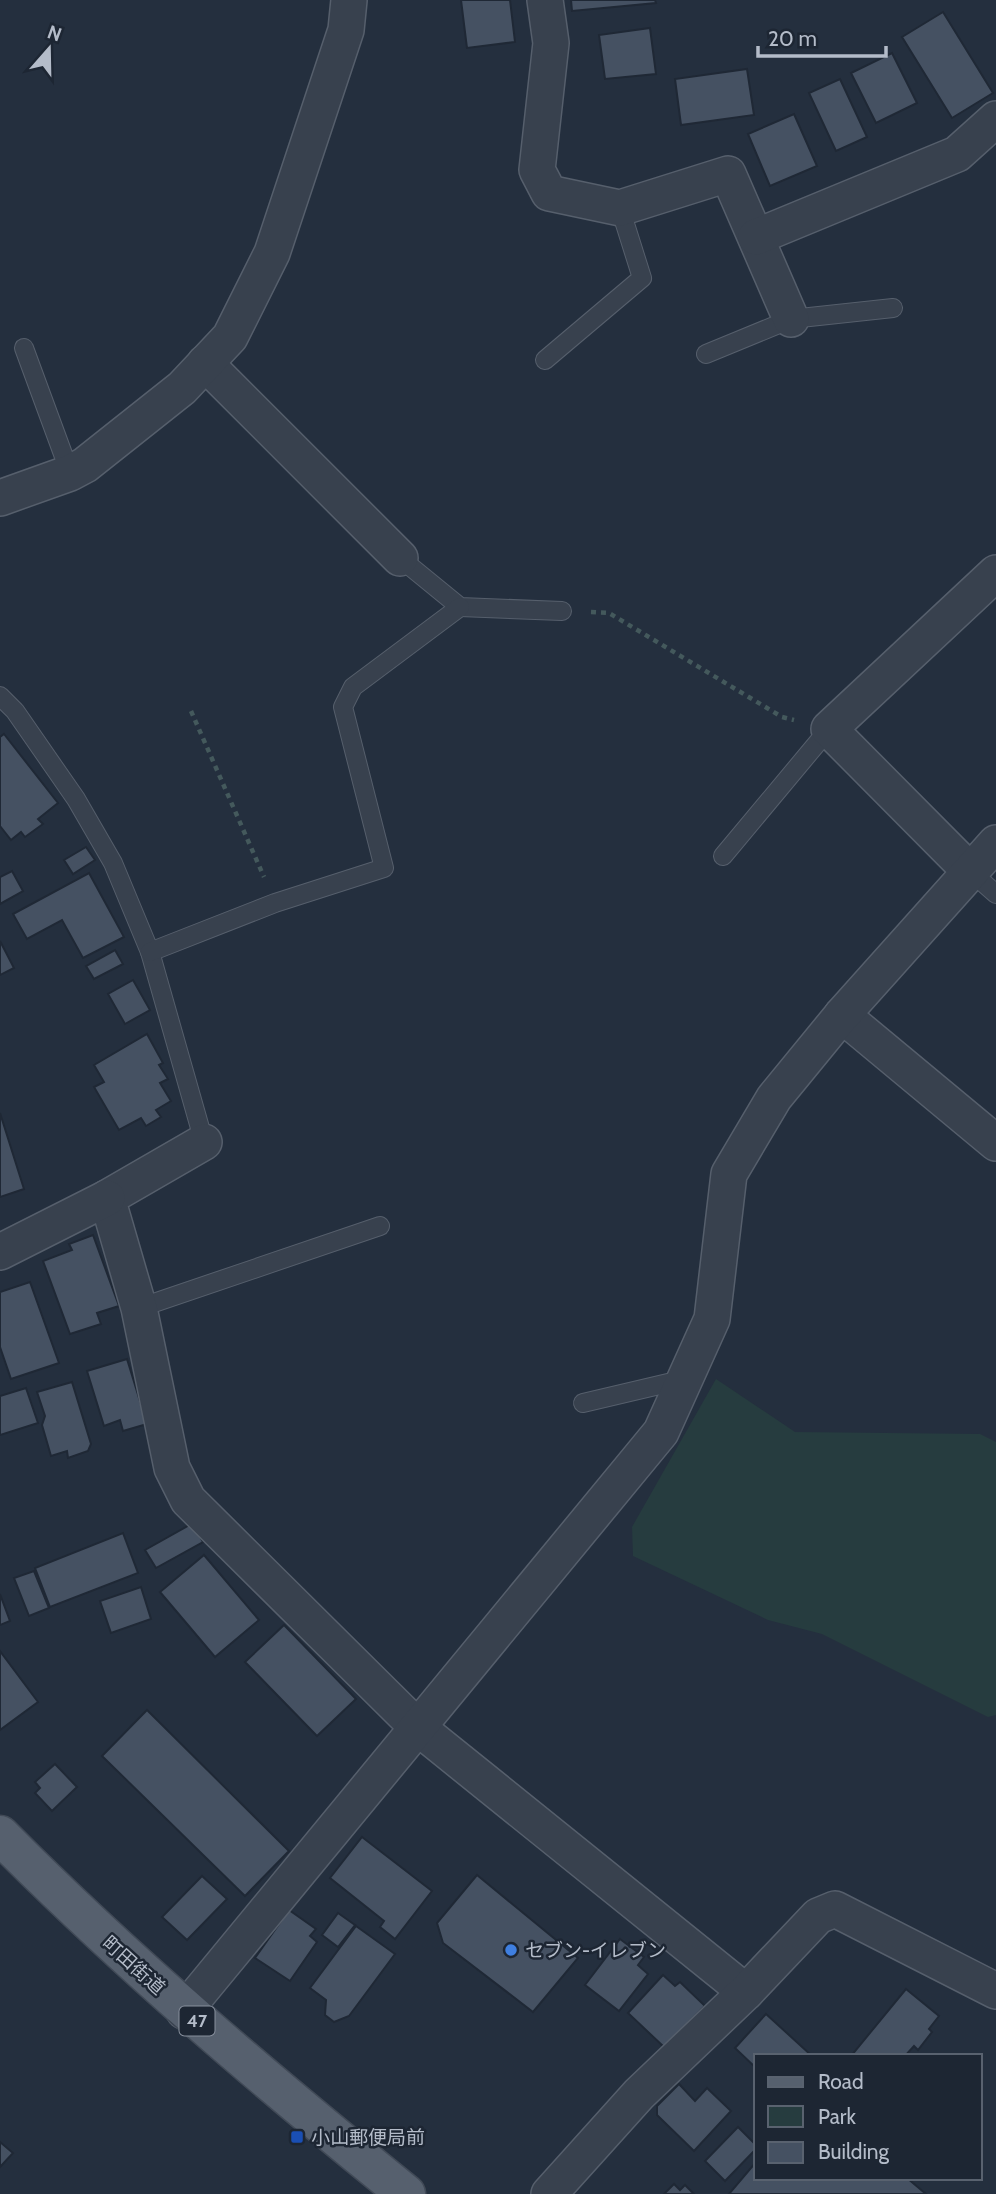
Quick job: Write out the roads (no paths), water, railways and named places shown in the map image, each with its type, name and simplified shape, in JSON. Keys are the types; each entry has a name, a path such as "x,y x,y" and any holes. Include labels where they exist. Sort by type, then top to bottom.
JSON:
{"main road":[{"name":"町田街道","path":"0,1835 88,1923 184,2011 406,2194"}],"street":[{"path":"0,498 71,473 182,388 230,337 272,253 346,30 349,0"},
{"path":"545,0 551,43 537,170 549,193 620,208 728,174 792,319"},
{"path":"756,237 957,154 996,119"},
{"path":"205,363 400,558"},
{"path":"984,883 829,729 996,573"},
{"path":"184,2011 416,1726 662,1432 712,1319 729,1174 774,1098 842,1014 984,883 996,843"},
{"path":"842,1014 996,1143"},
{"path":"0,1252 107,1198 204,1142"},
{"path":"107,1198 139,1308 172,1468 188,1500 416,1726 746,1992"},
{"path":"549,2194 639,2094 746,1992 818,1916 835,1909 996,1991"}],"lane":[{"path":"545,360 642,278 620,208"},
{"path":"706,354 792,319 893,308"},
{"path":"24,348 71,473"},
{"path":"400,558 460,607 562,611"},
{"path":"150,952 275,903 384,868 343,707 353,687 460,607"},
{"path":"0,696 15,711 76,799 113,863 150,952 204,1142"},
{"path":"723,856 829,729"},
{"path":"139,1308 380,1226"},
{"path":"583,1403 685,1379"}],"place":[{"name":"セブン-イレブン","path":"511,1950"},
{"name":"小山郵便局前","path":"297,2137"}]}
